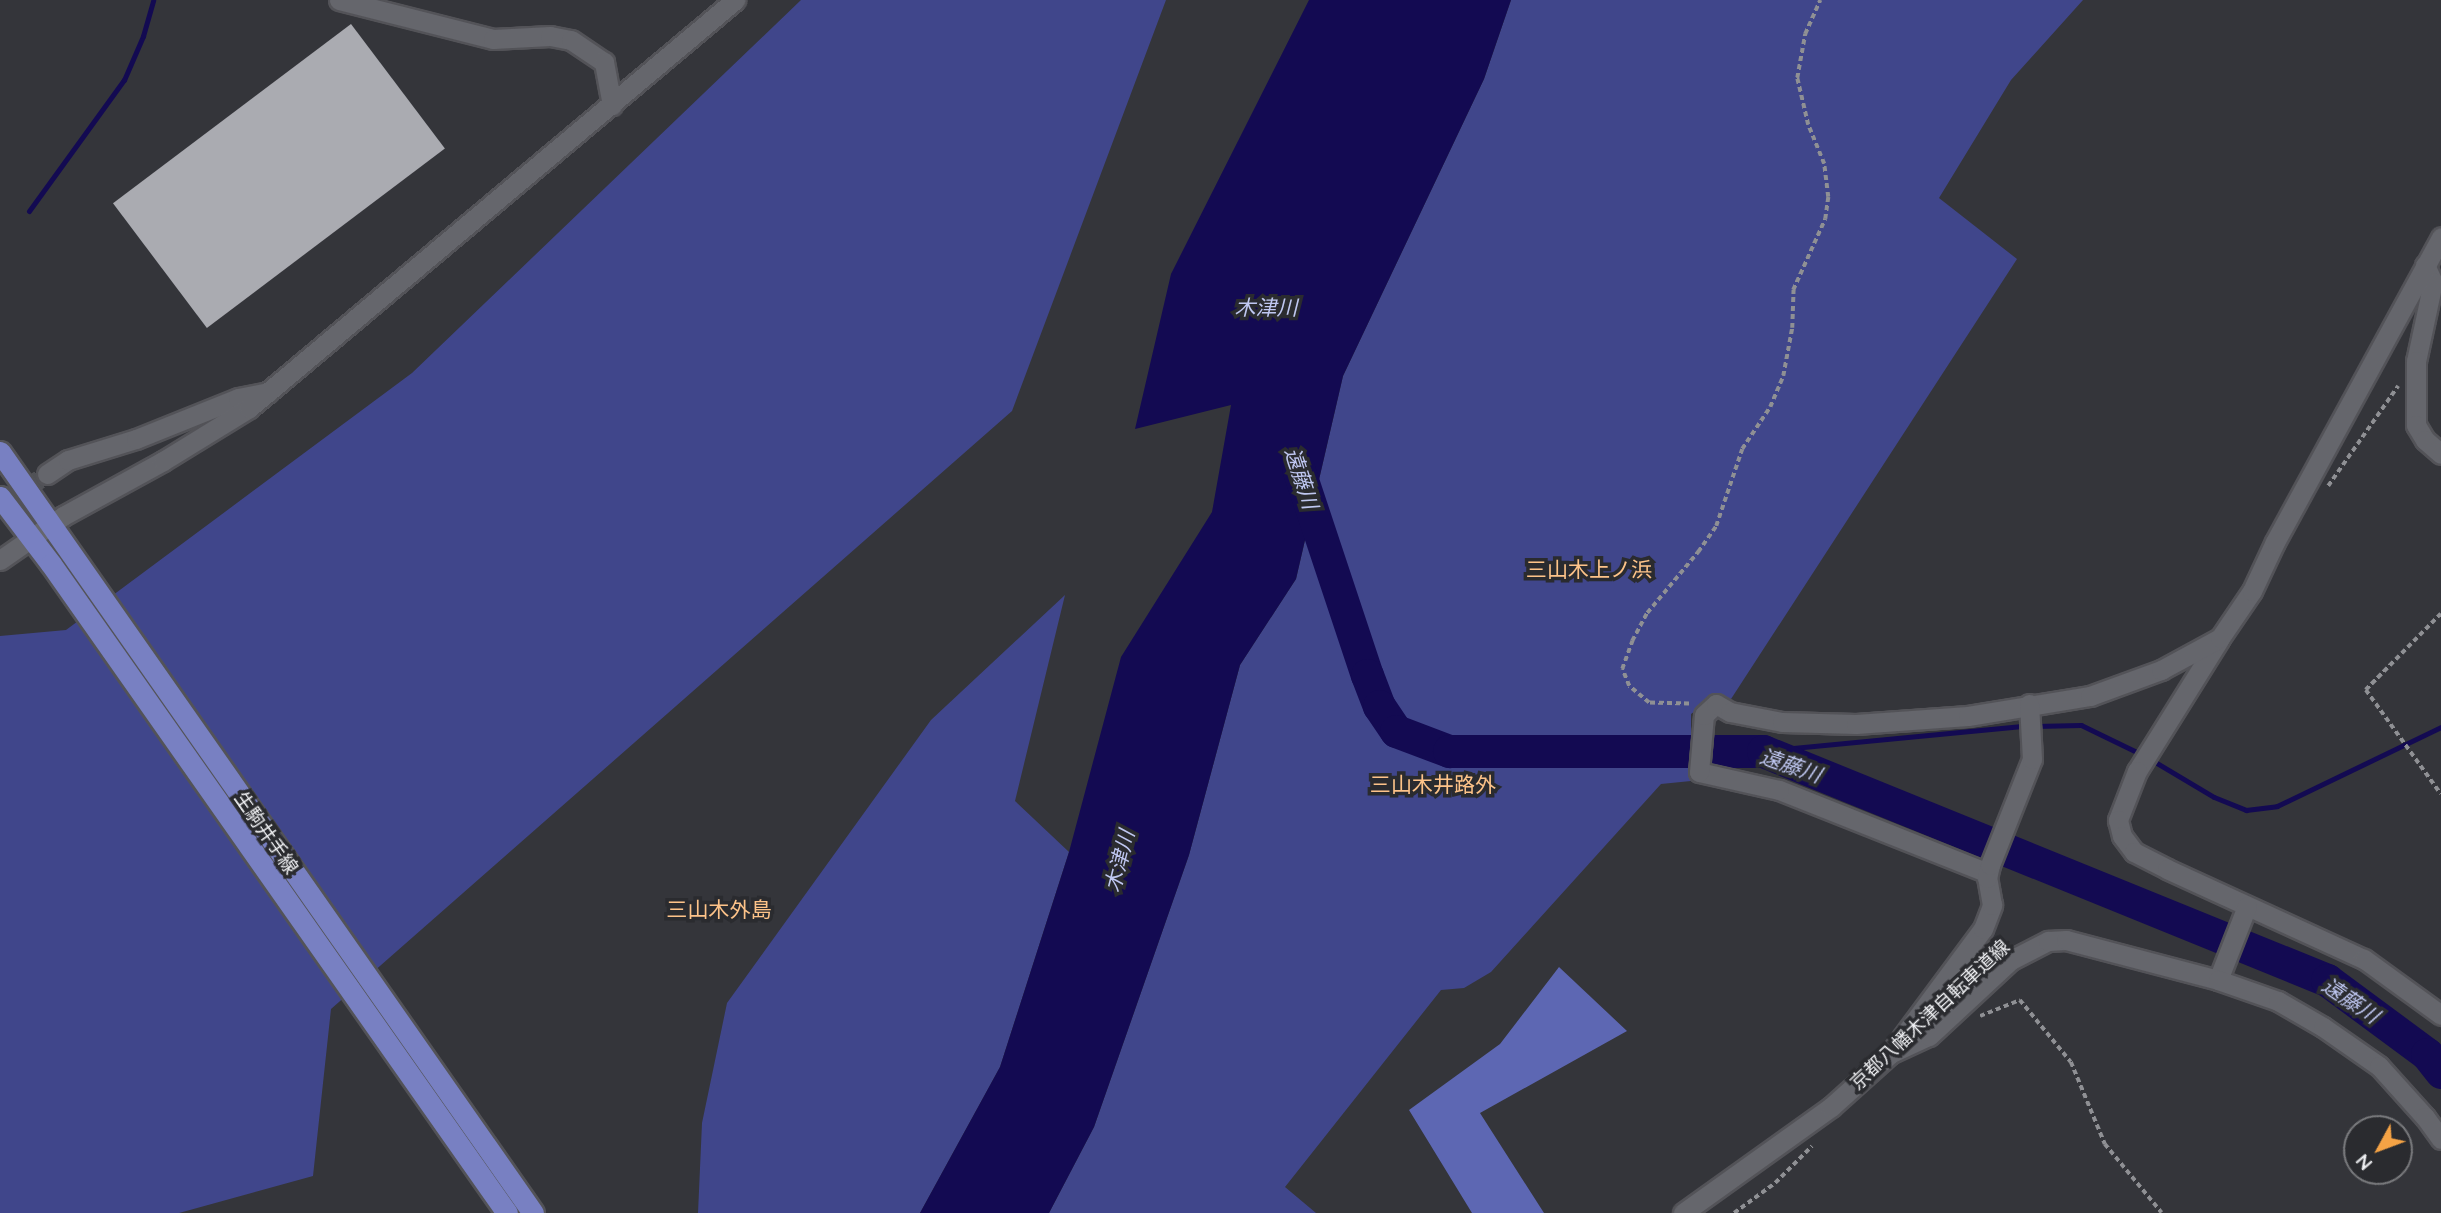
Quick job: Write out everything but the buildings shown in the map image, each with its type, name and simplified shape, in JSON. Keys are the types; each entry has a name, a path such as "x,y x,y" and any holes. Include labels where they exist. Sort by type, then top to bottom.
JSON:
{"main road":[{"name":"生駒井手線","path":"0,453 50,524 60,558 507,1213"},
{"name":"生駒井手線","path":"0,497 30,539 60,558 533,1213"}],"street":[{"path":"339,0 493,39 550,36 571,40 604,62 612,105"},
{"path":"0,560 50,524 163,461 249,408 735,0"},
{"path":"2441,237 2275,542 2252,591 2142,762 2118,821 2122,836 2134,852 2244,912 2364,959 2441,1016"},
{"path":"2425,265 2433,282 2416,361 2416,425 2425,440 2441,454"},
{"path":"47,474 68,460 136,439 238,398 269,392"},
{"path":"1989,873 1779,790 1699,772 1704,716 1716,704 1730,712 1782,722 1856,724 1968,716 2090,696 2161,670 2220,638"},
{"path":"1683,1213 1831,1107 1889,1054 1950,978 1983,929 1992,905 1989,873 2032,759 2029,704"},
{"path":"2220,974 2244,912"},
{"path":"1889,1054 1929,1036 2011,960 2048,941 2077,942 2220,974 2278,1001 2334,1034 2379,1066 2426,1117 2441,1139"}],"path":[{"path":"1716,704 1649,703 1629,686 1622,669 1632,640 1647,613 1699,552 1716,526 1742,449 1770,407 1783,376 1792,328 1793,290 1825,219 1828,197 1824,164 1808,125 1797,78 1805,34 1820,0"},
{"path":"2441,614 2366,690 2441,794"},
{"path":"1975,1017 2020,1000 2071,1062 2105,1144 2162,1213"},
{"path":"1734,1213 1775,1183 1814,1144"}],"shaded area":[{"path":"801,0 1166,0 1012,411 331,1009 313,1176 179,1213 0,1213 0,636 66,630 412,373"},
{"path":"1511,0 2083,0 2011,80 1939,198 2017,259 1731,699 1717,695 1691,714 1691,781 1661,784 1491,972 1464,988 1441,990 1285,1187 1316,1213 1049,1213 1094,1127 1189,855 1240,665 1296,579 1343,376 1484,79"},
{"path":"1065,595 1015,801 1069,852 1000,1067 920,1213 698,1213 702,1123 727,1003 931,720"},
{"path":"1559,967 1627,1031 1480,1113 1544,1213 1472,1213 1409,1110 1500,1044"}],"water":[{"name":"木津川","path":"1309,0 1511,0 1484,79 1343,376 1296,579 1240,665 1189,855 1094,1127 1049,1213 920,1213 1000,1067 1069,852 1121,657 1212,512 1231,405 1135,429 1171,274"}],"waterway":[{"path":"29,211 124,80 143,36 153,0"},
{"name":"遠藤川","path":"1298,468 1367,675 1379,706 1396,731 1449,751 1763,751 2327,980 2427,1054 2441,1072"},
{"path":"2035,726 2081,725 2141,754"},
{"path":"1763,751 2025,726"},
{"path":"2150,759 2214,797 2246,810 2277,806 2441,727"}],"tunnel":[{"path":"0,506 47,474"}],"district":[{"name":"三山木上ノ浜","path":"1589,569"},
{"name":"三山木井路外","path":"1433,784"},
{"name":"三山木外島","path":"719,909"}]}
